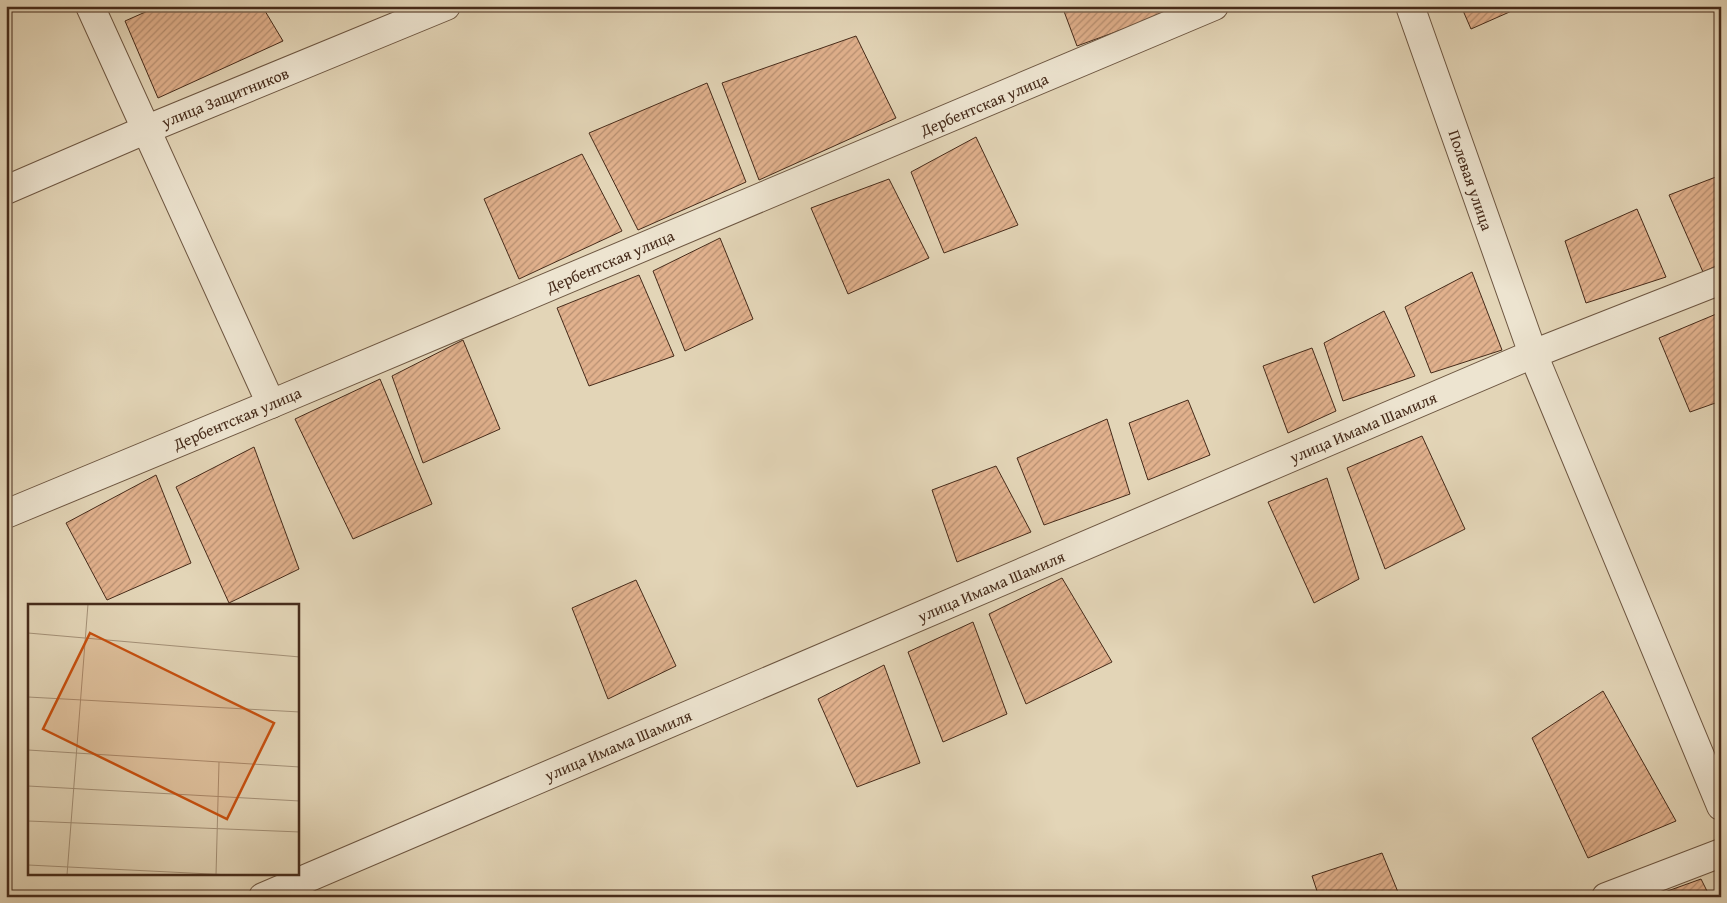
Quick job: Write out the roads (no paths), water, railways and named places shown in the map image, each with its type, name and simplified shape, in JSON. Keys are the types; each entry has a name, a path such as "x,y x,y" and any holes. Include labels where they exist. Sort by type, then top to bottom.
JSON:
{"street":[{"path":"90,6 271,404"},
{"name":"улица Защитников","path":"6,190 145,130 446,6"},
{"name":"Дербентская улица","path":"6,514 1214,6"},
{"name":"Полевая улица","path":"1410,6 1532,354 1721,806"},
{"name":"улица Имама Шамиля","path":"263,897 1532,354 1721,280"},
{"path":"1606,897 1721,853"}]}
